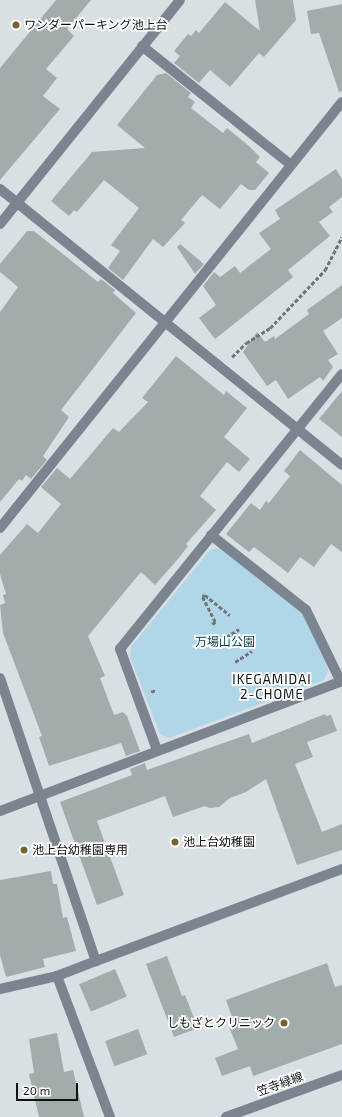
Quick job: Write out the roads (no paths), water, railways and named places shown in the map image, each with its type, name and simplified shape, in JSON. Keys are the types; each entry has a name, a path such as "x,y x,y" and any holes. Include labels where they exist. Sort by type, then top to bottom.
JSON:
{"street":[{"path":"0,224 180,0"},
{"path":"142,46 290,164"},
{"path":"0,528 290,164 342,102"},
{"path":"0,189 342,466"},
{"path":"157,750 120,649 342,374"},
{"path":"0,811 341,681 306,610 211,535"},
{"path":"0,678 96,961"},
{"path":"0,989 57,976 342,869"},
{"path":"57,976 110,1117"},
{"name":"笠寺緑線","path":"226,1117 342,1075"}],"place":[{"name":"ワンダーパーキング池上台","path":"16,25"},
{"name":"池上台幼稚園","path":"175,842"},
{"name":"池上台幼稚園専用","path":"24,850"},
{"name":"しもざとクリニック","path":"284,1023"}],"district":[{"name":"IKEGAMIDAI 2-CHOME","path":"272,688"}],"park label":[{"name":"万場山公園","path":"225,642"}]}
